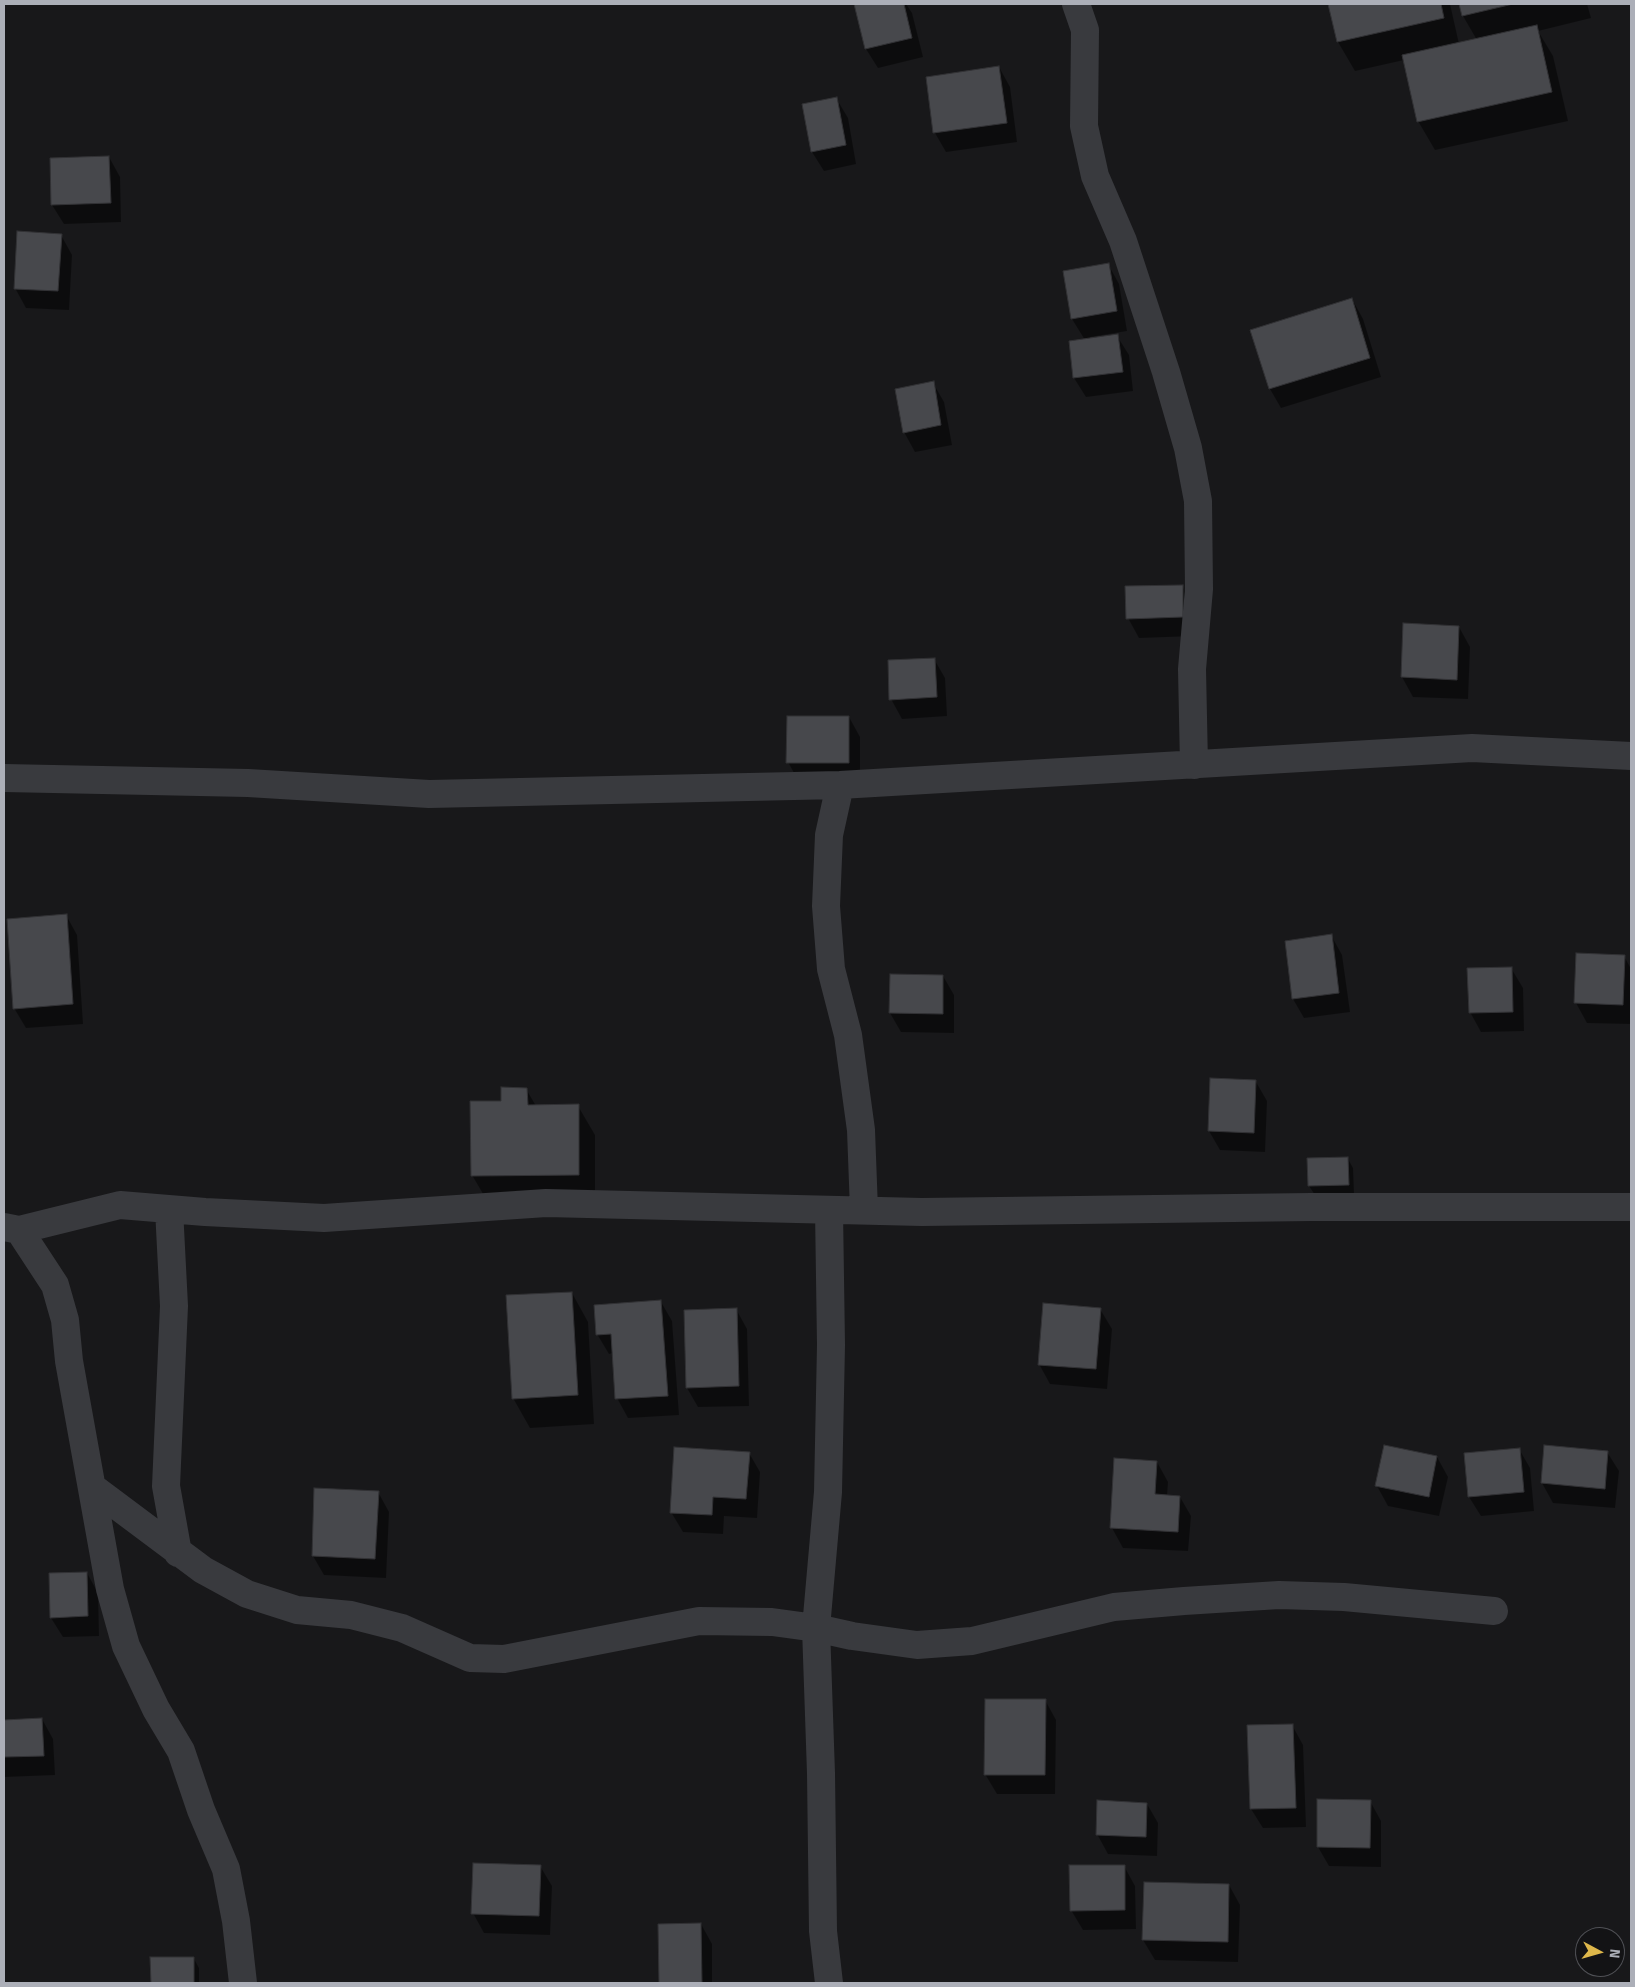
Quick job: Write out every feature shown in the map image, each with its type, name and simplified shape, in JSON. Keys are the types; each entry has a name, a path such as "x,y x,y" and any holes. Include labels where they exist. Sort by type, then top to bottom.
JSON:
{"street":[{"path":"1076,4 1085,30 1084,126 1095,176 1123,241 1166,372 1188,448 1198,501 1199,589 1192,669 1194,765"},
{"path":"4,778 248,783 428,794 840,785 1472,748 1631,756"},
{"path":"840,785 829,835 826,906 831,969 848,1035 861,1130 864,1210"},
{"path":"243,1983 236,1921 226,1869 201,1810 181,1750 156,1708 126,1646 110,1590 69,1360 65,1320 55,1285 11,1228 120,1205 205,1212 324,1218 546,1203 932,1212 1311,1207 1631,1207"},
{"path":"169,1208 174,1306 166,1486 178,1553"},
{"path":"829,1210 831,1345 828,1492 816,1628 823,1931 829,1983"},
{"path":"92,1487 178,1553 203,1570 247,1594 297,1610 351,1616 402,1628 470,1658 504,1659 699,1622 772,1622 917,1645 972,1641 1114,1607 1278,1596 1344,1597 1494,1611"}],"building":[{"path":"854,4 904,4 912,38 865,49"},
{"path":"1328,4 1441,4 1444,18 1337,42"},
{"path":"1459,4 1513,4 1462,16"},
{"path":"1537,25 1552,92 1417,122 1402,55"},
{"path":"999,66 1007,123 933,133 926,77"},
{"path":"837,97 846,145 811,152 802,104"},
{"path":"109,156 111,203 51,205 50,158"},
{"path":"17,231 62,234 58,291 14,289"},
{"path":"1109,263 1117,311 1071,319 1063,271"},
{"path":"1352,298 1370,358 1269,389 1250,330"},
{"path":"1118,334 1123,372 1073,378 1069,341"},
{"path":"934,381 941,425 903,433 895,389"},
{"path":"1183,585 1183,617 1126,619 1125,586"},
{"path":"1403,623 1459,626 1457,680 1401,677"},
{"path":"935,658 937,697 889,700 888,660"},
{"path":"787,716 849,716 849,763 786,763"},
{"path":"67,914 73,1004 13,1009 7,919"},
{"path":"1332,934 1339,993 1292,999 1285,941"},
{"path":"1576,953 1625,955 1623,1005 1574,1003"},
{"path":"1512,967 1513,1012 1469,1013 1467,968"},
{"path":"890,974 943,975 943,1014 889,1013"},
{"path":"1210,1078 1256,1080 1254,1133 1208,1131"},
{"path":"501,1087 527,1088 528,1105 579,1104 579,1175 471,1176 470,1101 501,1101"},
{"path":"1348,1157 1349,1185 1308,1186 1307,1158"},
{"path":"572,1292 578,1395 512,1399 506,1295"},
{"path":"661,1300 668,1396 615,1399 611,1334 596,1335 594,1305"},
{"path":"1043,1303 1101,1308 1096,1369 1038,1365"},
{"path":"737,1308 739,1386 686,1388 684,1310"},
{"path":"1384,1445 1437,1456 1429,1497 1375,1486"},
{"path":"1544,1445 1608,1451 1605,1489 1541,1483"},
{"path":"674,1447 750,1452 746,1499 713,1497 712,1515 670,1513"},
{"path":"1520,1448 1524,1492 1468,1497 1464,1453"},
{"path":"1114,1458 1157,1461 1155,1494 1180,1496 1178,1532 1110,1528"},
{"path":"314,1488 379,1491 375,1559 312,1556"},
{"path":"87,1572 88,1616 50,1618 49,1573"},
{"path":"985,1699 1046,1699 1045,1775 984,1775"},
{"path":"42,1718 44,1756 4,1757 4,1720"},
{"path":"1293,1724 1296,1808 1250,1809 1247,1725"},
{"path":"1317,1799 1371,1800 1370,1848 1317,1847"},
{"path":"1097,1800 1147,1803 1146,1837 1096,1835"},
{"path":"473,1863 541,1865 539,1916 471,1914"},
{"path":"1069,1865 1125,1865 1125,1910 1070,1911"},
{"path":"1144,1882 1229,1884 1228,1942 1142,1940"},
{"path":"701,1923 702,1983 659,1983 658,1924"},
{"path":"150,1957 194,1957 194,1983 151,1983"}]}
